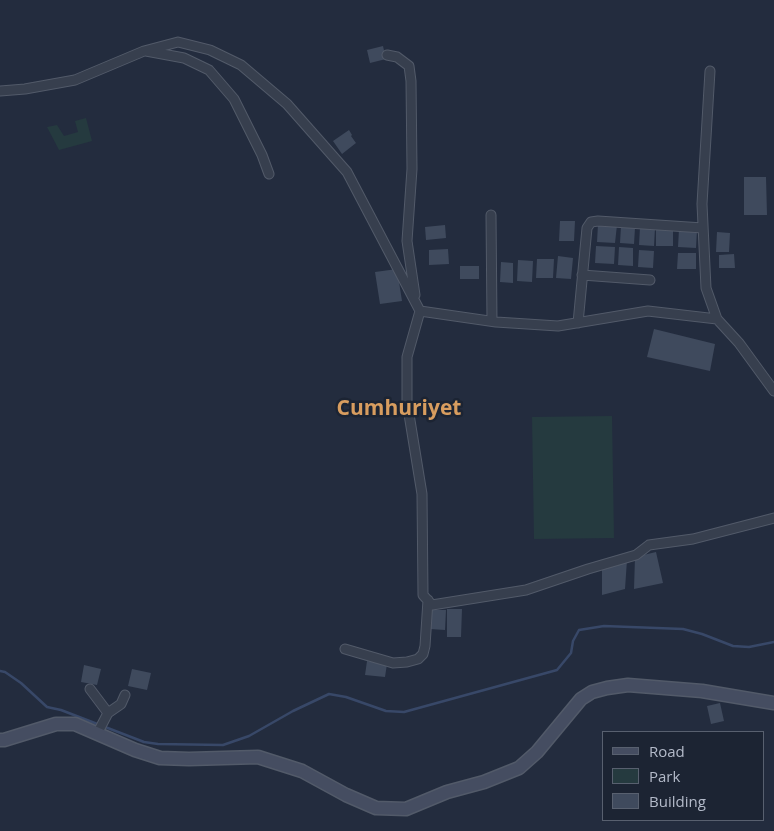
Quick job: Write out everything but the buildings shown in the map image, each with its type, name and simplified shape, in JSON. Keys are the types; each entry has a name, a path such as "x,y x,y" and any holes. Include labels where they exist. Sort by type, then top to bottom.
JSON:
{"street":[{"path":"0,91 25,89 75,80 144,51 178,42 210,50 240,65 287,104 347,172 420,311 407,356 407,402 422,494 423,595 432,605 526,590 636,555 649,545 693,539 774,518"},
{"path":"144,51 184,58 209,70 234,99 262,154 269,174"},
{"path":"386,55 398,56 408,66 411,81 412,169 408,241 416,302"},
{"path":"710,71 702,204 706,288 717,318 739,343 774,391"},
{"path":"491,215 492,321"},
{"path":"578,323 586,228 591,222 703,228"},
{"path":"582,275 650,280"},
{"path":"420,311 492,321 558,326 648,311 717,318"},
{"path":"345,649 393,663 418,659 423,654 425,646 428,600"},
{"path":"0,740 56,724 75,724 135,750 160,758 258,757 302,771 346,795 376,808 406,809 447,792 484,782 519,768 537,752 581,699 592,692 628,686 702,690 774,704"},
{"path":"90,689 108,713"},
{"path":"97,734 108,713 121,704 125,695"}],"green space":[{"path":"86,118 92,141 59,150 47,127 57,125 64,136 78,132 75,121"},
{"path":"612,416 614,538 534,539 532,417"}],"waterway":[{"path":"0,671 5,672 21,683 47,707 61,710 144,742 223,745 249,736 293,711 329,694 346,697 386,711 404,712 557,670 571,653 573,641 579,630 604,626 683,629 733,646 749,647 774,642"}],"district":[{"name":"Cumhuriyet","path":"399,409"}]}
